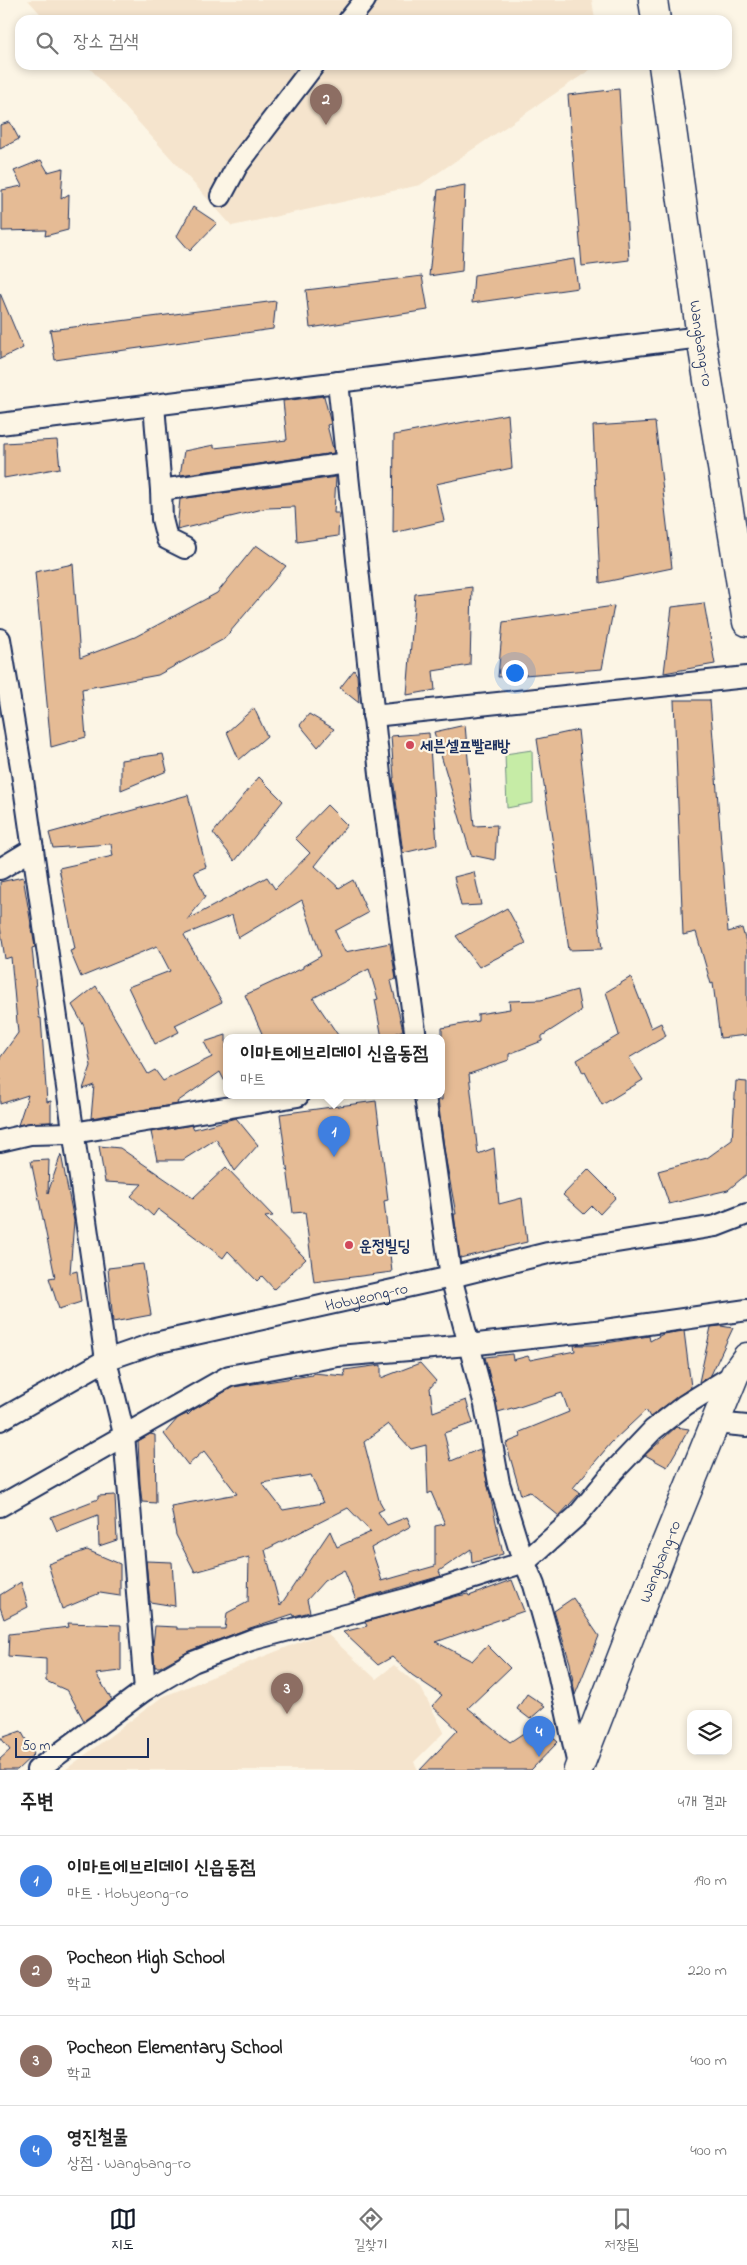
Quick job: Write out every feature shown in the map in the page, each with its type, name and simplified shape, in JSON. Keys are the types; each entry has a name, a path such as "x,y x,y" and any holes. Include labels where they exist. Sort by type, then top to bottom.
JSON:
{"main road":[{"path":"653,0 655,15"},
{"name":"Wangbang-ro","path":"664,70 701,337 747,622"},
{"name":"Wangbang-ro","path":"579,1770 662,1553 715,1423 741,1365"}],"street":[{"path":"353,15 365,0"},
{"path":"221,196 237,166 310,70"},
{"path":"0,424 701,337"},
{"path":"338,382 373,716 415,1034"},
{"path":"154,405 162,519 167,539 185,548"},
{"path":"161,490 347,463"},
{"path":"0,639 33,849 106,1360 124,1434 145,1690"},
{"path":"373,716 747,676"},
{"path":"0,870 33,849"},
{"path":"0,1141 30,1134 73,1133 280,1099"},
{"path":"425,1099 451,1277 485,1405 499,1482 520,1551 534,1586 556,1663 579,1770"},
{"name":"Hobyeong-ro","path":"0,1420 106,1360 155,1343 451,1277 548,1253 716,1226 747,1214"},
{"path":"0,1506 229,1376 338,1356 468,1345 605,1330 747,1310"},
{"path":"36,1770 145,1690 194,1662 251,1640 304,1624 410,1598 525,1562 577,1516 614,1471 653,1430 741,1365"},
{"path":"715,1423 747,1426"}],"shaded area":[{"path":"28,0 592,0 594,15 42,15"},
{"path":"92,70 590,70 420,185 232,226"},
{"path":"325,1632 376,1679 394,1665 421,1688 444,1732 414,1762 418,1770 65,1770 162,1697"}],"green space":[{"path":"532,750 533,803 507,808 505,754"}],"building":[{"path":"619,89 629,260 582,266 568,95"},
{"path":"10,122 19,139 0,149 0,125"},
{"path":"41,160 48,172 63,168 61,199 69,194 68,230 45,236 46,230 2,231 2,190 22,186 14,171"},
{"path":"465,185 462,271 429,276 438,190"},
{"path":"193,207 217,223 190,251 177,236"},
{"path":"574,259 578,288 472,303 474,275"},
{"path":"422,276 428,310 310,328 306,290"},
{"path":"0,293 23,348 0,359"},
{"path":"276,301 273,329 55,360 50,330"},
{"path":"324,396 331,424 327,425 334,453 180,475 184,451 214,445 214,448 287,440 283,401"},
{"path":"508,414 512,468 436,484 444,521 393,533 394,435"},
{"path":"655,422 672,568 600,583 593,426"},
{"path":"57,440 60,468 4,478 4,443"},
{"path":"336,477 334,513 339,513 338,536 297,542 295,507 267,508 177,530 180,499"},
{"path":"256,545 286,566 224,639 158,675 82,689 86,737 51,747 35,572 73,564 80,658 135,637 217,593"},
{"path":"472,587 470,665 433,671 435,690 407,695 415,594"},
{"path":"704,603 715,664 664,673 672,607"},
{"path":"614,606 602,669 498,677 503,622"},
{"path":"354,670 357,675 359,703 340,688"},
{"path":"674,700 710,700 728,932 742,928 747,946 747,1035 720,1038 713,983 711,984 696,932 683,935"},
{"path":"254,708 267,736 239,760 227,732"},
{"path":"309,714 334,729 318,747 300,725"},
{"path":"465,725 474,826 497,825 495,860 471,855 434,732"},
{"path":"578,730 602,949 569,950 537,739"},
{"path":"429,733 437,845 403,853 393,778 391,736"},
{"path":"163,754 167,771 121,790 121,760"},
{"path":"259,777 283,801 235,861 213,833"},
{"path":"188,795 206,867 194,872 205,897 187,920 267,877 275,889 310,853 295,838 327,805 347,825 315,866 339,888 353,880 368,913 335,931 345,952 390,943 396,979 391,981 403,1030 395,1034 381,1034 375,1000 378,999 369,969 313,998 337,1034 262,1034 245,995 303,968 303,966 321,956 302,900 238,938 232,915 184,935 222,1002 175,1025 179,1032 155,1044 128,987 170,971 157,946 81,977 70,951 75,949 59,868 113,856 111,844 53,848 49,833"},
{"path":"474,872 481,905 461,906 454,877"},
{"path":"23,877 35,947 32,948 39,1018 41,1018 47,1102 51,1101 51,1122 18,1125 28,1095 0,1104 0,1058 18,1033 11,957 5,959 0,926 0,882"},
{"path":"507,908 526,943 479,967 456,936"},
{"path":"631,977 651,1028 661,1023 666,1036 629,1058 643,1080 602,1105 577,1060 619,1035 606,992"},
{"path":"96,986 148,1074 155,1070 163,1081 212,1057 204,1042 223,1036 223,1078 220,1072 177,1102 178,1104 91,1118 94,1085 83,1089 91,1066 84,1026 72,1005"},
{"path":"577,990 581,1011 542,1036 542,1041 509,1054 509,1060 469,1074 478,1154 494,1148 499,1204 522,1198 527,1242 460,1258 454,1214 456,1214 445,1155 438,1100 445,1099 445,1034 442,1034 442,1028 478,1021 478,1014 510,1009 509,1001 541,1000"},
{"path":"736,1081 747,1082 747,1174 728,1190 669,1204 658,1171 707,1158 732,1140"},
{"path":"376,1101 388,1200 384,1201 392,1272 314,1282 305,1212 293,1213 280,1114"},
{"path":"236,1118 258,1145 235,1171 216,1139 183,1160 157,1160 151,1132 192,1125 194,1129"},
{"path":"99,1146 120,1148 193,1198 226,1167 273,1216 265,1217 306,1259 274,1289 262,1276 257,1281 228,1251 223,1258 158,1209 153,1216 131,1196 142,1184 105,1182"},
{"path":"61,1154 74,1221 70,1273 77,1271 81,1302 59,1309 49,1278 55,1277 31,1161 49,1160 48,1193"},
{"path":"588,1169 616,1197 600,1214 592,1206 584,1214 563,1195"},
{"path":"143,1264 151,1315 113,1322 108,1268"},
{"path":"711,1327 733,1328 711,1375 699,1382"},
{"path":"684,1331 691,1387 650,1417 646,1410 611,1443 573,1488 580,1493 559,1516 530,1492 521,1495 506,1443 521,1437 520,1432 569,1412 562,1393 498,1412 485,1357 512,1354 513,1360 528,1356 530,1360 575,1351 574,1345 594,1345 649,1336 650,1341 663,1334"},
{"path":"420,1363 436,1381 430,1388 433,1412 466,1400 473,1423 444,1433 451,1461 480,1449 503,1554 472,1563 471,1549 439,1571 441,1576 356,1600 344,1570 324,1581 307,1600 310,1612 294,1616 293,1614 247,1629 189,1651 160,1667 155,1667 153,1645 155,1626 177,1627 177,1629 225,1629 227,1613 248,1602 249,1557 195,1572 176,1535 171,1506 237,1494 204,1451 188,1465 164,1434 178,1418 188,1415 193,1410 233,1387 313,1375 313,1373 345,1376 344,1370 381,1365 381,1378","holes":["388,1424 411,1449 426,1445 428,1494 431,1492 445,1524 435,1526 435,1566 382,1581 371,1548 411,1526 407,1517 387,1525 378,1512 384,1509 379,1500 364,1442","311,1475 323,1503 283,1510 262,1483","348,1508 371,1532 337,1547 330,1531 280,1606 265,1550"]},
{"path":"676,1427 689,1429 667,1467 645,1455"},
{"path":"150,1434 155,1435 156,1503 142,1502 140,1484 138,1441"},
{"path":"115,1495 117,1540 99,1546 98,1515 57,1531 51,1517 98,1499 98,1496"},
{"path":"87,1550 120,1564 120,1596 100,1593 62,1609 48,1564"},
{"path":"146,1561 172,1562 175,1606 150,1602"},
{"path":"512,1580 524,1611 436,1642 472,1661 487,1645 510,1668 468,1708 510,1742 537,1724 558,1742 531,1770 420,1770 458,1730 432,1706 442,1695 412,1675 392,1657 378,1665 343,1632 367,1626 365,1622 458,1596 468,1594 469,1596"},
{"path":"21,1582 28,1607 4,1619 0,1607 0,1595"},
{"path":"573,1598 599,1636 575,1695 570,1663 554,1611"},
{"path":"68,1623 121,1625 121,1671 96,1674 112,1700 84,1721 68,1691 46,1681 46,1659 8,1656 9,1634 69,1627"},
{"path":"527,1694 545,1706 530,1719 517,1709"},
{"path":"21,1731 34,1754 17,1770 0,1770 0,1759 10,1750 1,1738"}],"place":[{"name":"Pocheon High School","path":"326,125"},
{"name":"세븐셀프빨래방","path":"410,745"},
{"name":"이마트에브리데이 신읍동점","path":"334,1157"},
{"name":"운정빌딩","path":"349,1245"},
{"name":"Pocheon Elementary School","path":"287,1714"},
{"name":"영진철물","path":"539,1757"}]}
